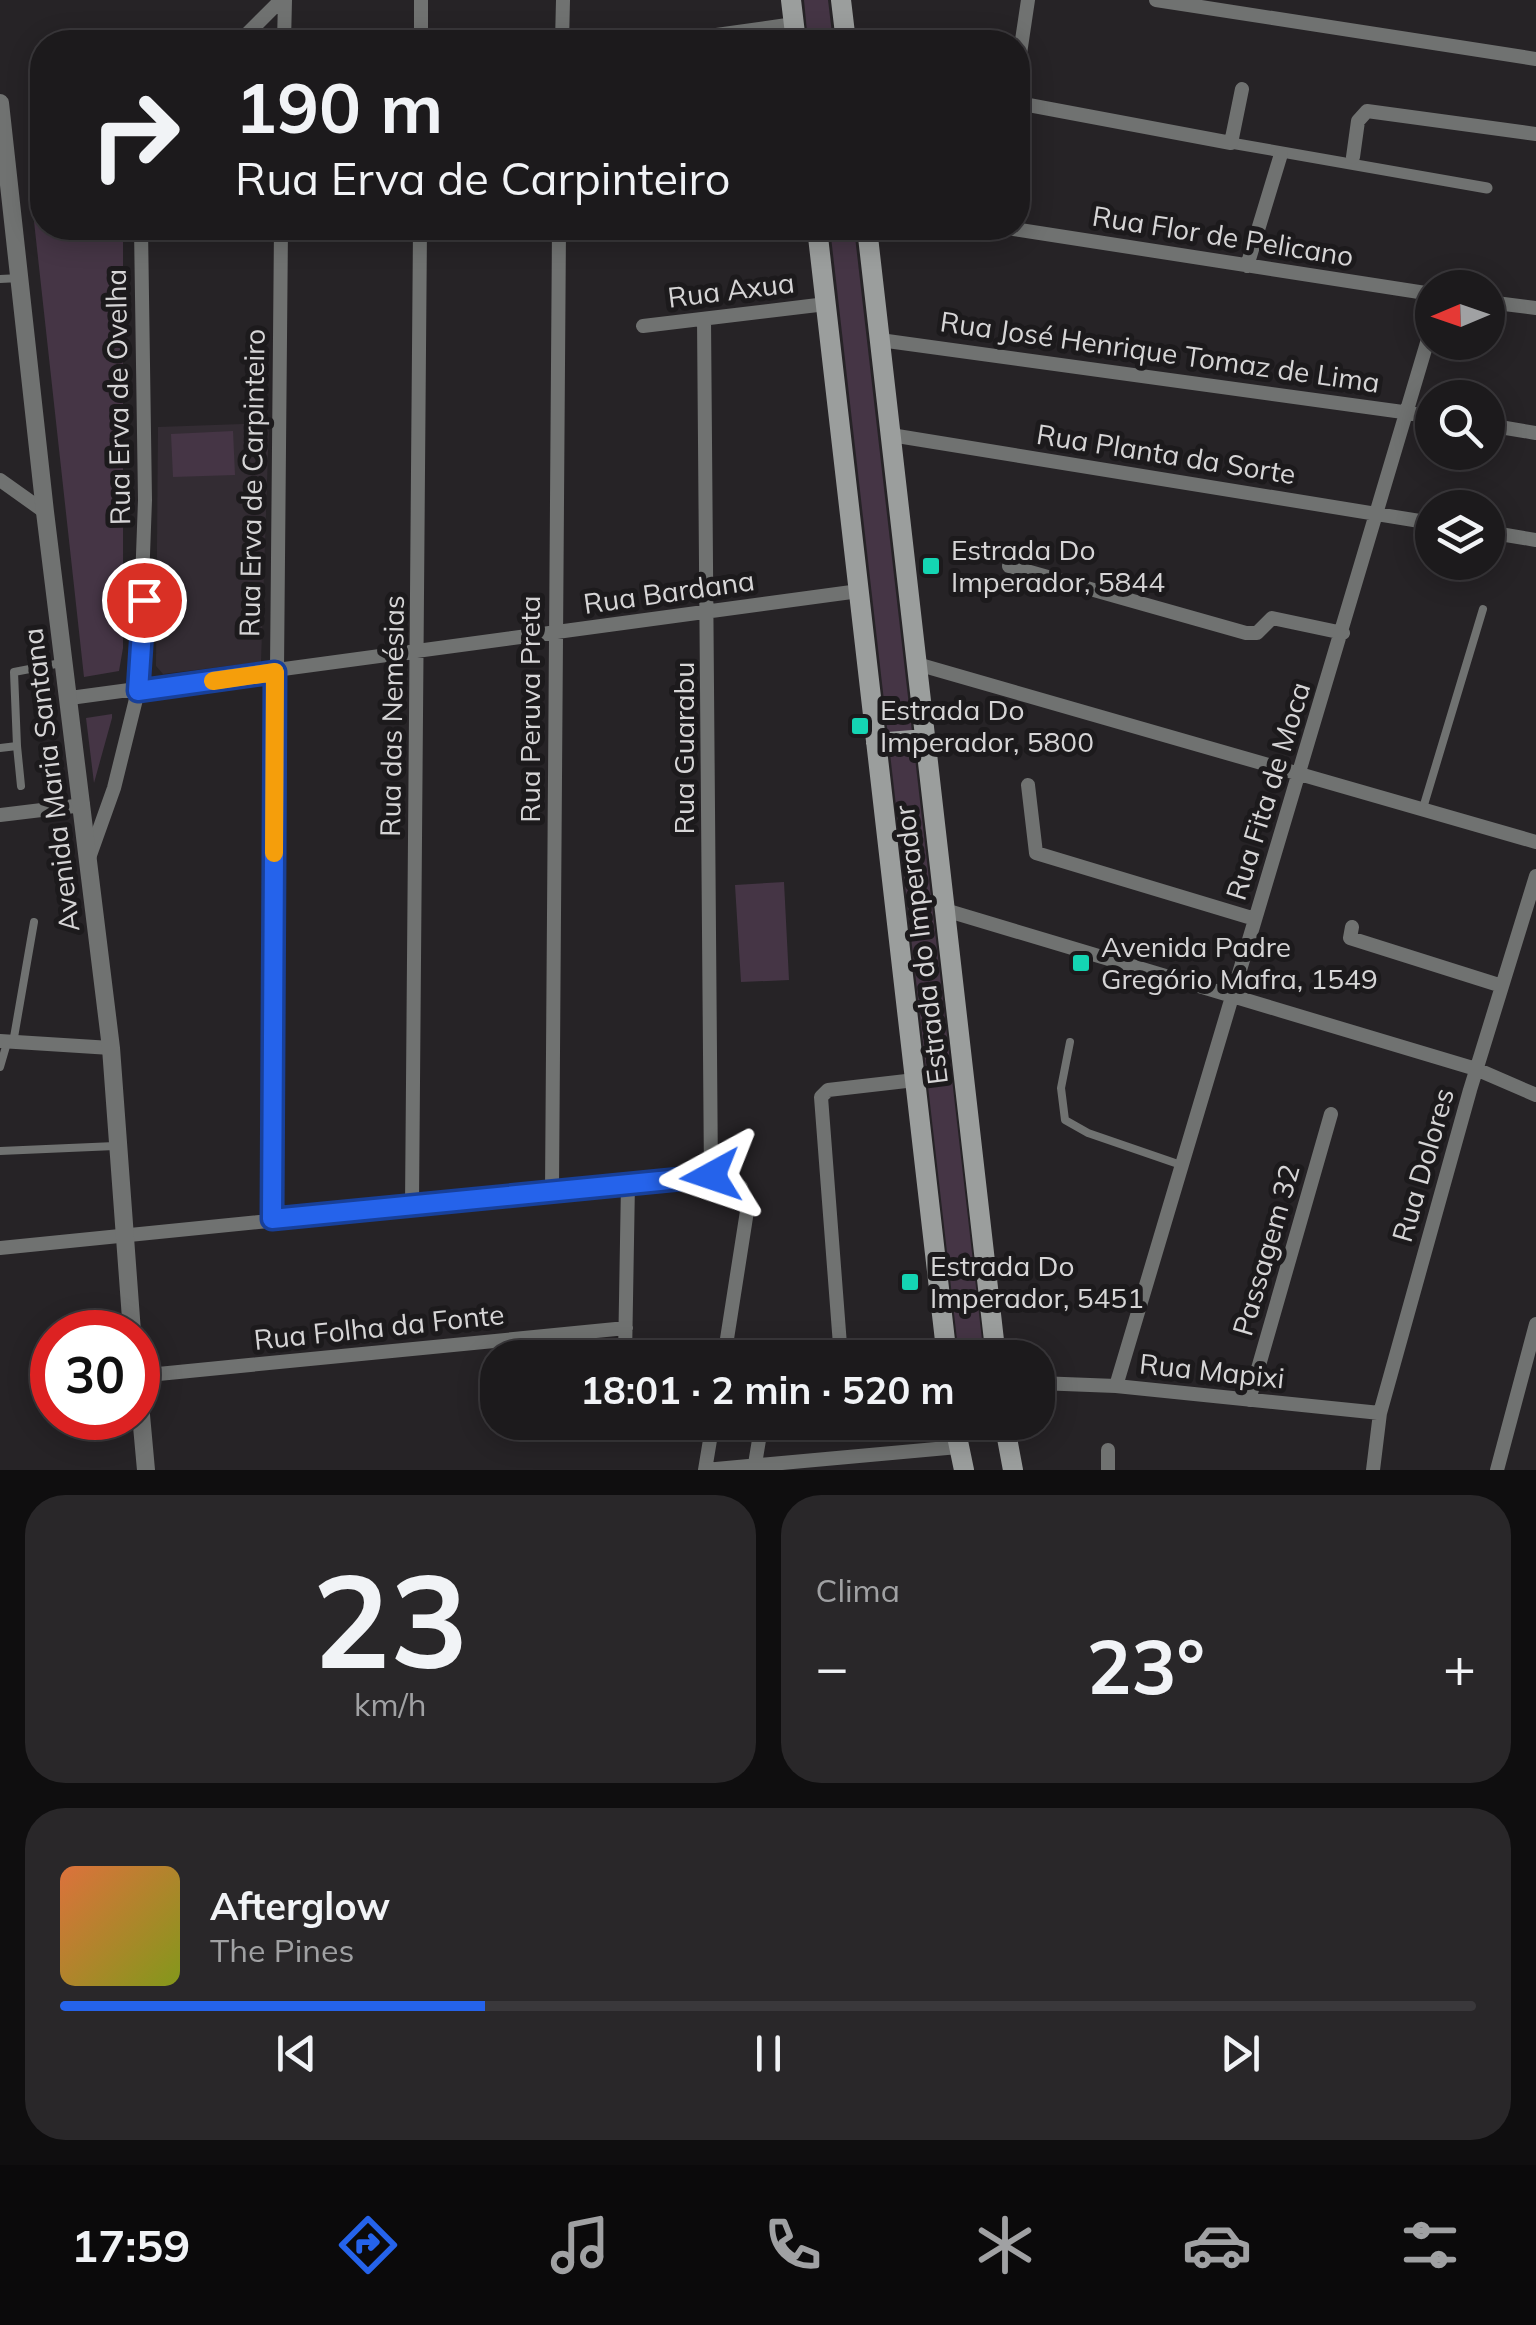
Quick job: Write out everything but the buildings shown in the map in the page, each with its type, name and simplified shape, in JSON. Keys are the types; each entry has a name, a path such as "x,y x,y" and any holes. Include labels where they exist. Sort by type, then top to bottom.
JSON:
{"main road":[{"path":"791,0 795,30"},
{"path":"841,0 845,30"},
{"name":"Estrada do Imperador","path":"818,240 944,1340"},
{"name":"Estrada do Imperador","path":"868,240 994,1340"},
{"path":"876,743 925,739"},
{"path":"957,1440 964,1470"},
{"path":"1007,1440 1013,1470"}],"street":[{"path":"252,30 283,0"},
{"path":"283,0 284,30"},
{"path":"421,0 421,30"},
{"path":"562,30 563,0"},
{"path":"1024,30 1028,0"},
{"path":"1156,0 1536,59"},
{"path":"1231,143 1242,89"},
{"name":"Avenida Maria Santana","path":"0,103 45,512 112,1048 130,1310"},
{"path":"1030,105 1281,154 1488,188"},
{"path":"1352,157 1358,121 1367,111 1536,134"},
{"path":"1247,266 1281,154"},
{"name":"Rua Flor de Pelicano","path":"1030,232 1415,291"},
{"name":"Rua Erva de Ovelha","path":"89,858 114,788 138,691 145,515 142,240"},
{"name":"Rua Erva de Carpinteiro","path":"272,1219 281,240"},
{"name":"Rua das Nemésias","path":"412,1205 420,240"},
{"name":"Rua Peruva Preta","path":"552,1190 559,240"},
{"name":"Rua Axua","path":"643,326 826,304"},
{"path":"1505,304 1536,308"},
{"name":"Rua Guarabu","path":"704,319 711,1176"},
{"name":"Rua José Henrique Tomaz de Lima","path":"880,340 1415,413"},
{"name":"Rua Fita de Moca","path":"1116,1386 1423,360"},
{"path":"1505,427 1536,432"},
{"name":"Rua Planta da Sorte","path":"891,435 1415,519"},
{"path":"0,480 45,512"},
{"path":"1505,535 1536,540"},
{"path":"1009,566 1246,633 1257,632 1272,618 1343,633"},
{"name":"Rua Bardana","path":"70,698 859,591"},
{"path":"917,664 1536,842"},
{"path":"1028,786 1031,838 1041,856 1255,919"},
{"path":"0,815 83,805"},
{"name":"Rua Dolores","path":"1373,1470 1380,1412 1476,1069 1536,876"},
{"path":"945,910 1476,1069 1536,1095"},
{"path":"1332,932 1351,932 1502,986"},
{"path":"7,1042 112,1048"},
{"path":"840,1340 822,1095 828,1090 915,1080"},
{"name":"Passagem 32","path":"1249,1400 1331,1114"},
{"path":"0,1248 711,1176 734,1179 746,1196 727,1340"},
{"path":"626,1340 628,1183"},
{"path":"1497,1470 1536,1324"},
{"name":"Rua Folha da Fonte","path":"160,1377 626,1328"},
{"name":"Rua Mapixi","path":"1055,1384 1116,1386 1380,1412"},
{"path":"143,1440 146,1470"},
{"path":"710,1440 705,1470 958,1448"},
{"path":"754,1468 759,1440"},
{"path":"1108,1450 1108,1470"}],"lane":[{"path":"0,280 20,278"},
{"path":"1423,808 1483,609"},
{"path":"21,786 14,672 65,663"},
{"path":"0,748 17,746"},
{"path":"0,1067 34,922"},
{"path":"1070,1042 1061,1088 1064,1120 1088,1133 1182,1165"},
{"path":"0,1152 116,1146"}],"shaded area":[{"path":"804,0 828,0 832,30 807,30"},
{"path":"36,240 123,240 123,648 119,671 84,677"},
{"path":"831,240 855,240 982,1340 957,1340"},
{"path":"269,423 261,662 163,674 156,666 158,427"},
{"path":"233,431 235,475 173,477 171,434"},
{"path":"112,714 112,718 94,783 86,718"},
{"path":"784,882 789,980 741,982 735,885"}],"slow traffic":[{"path":"213,681 275,672 274,853"}],"place":[{"name":"Estrada Do Imperador, 5844","path":"931,566"},
{"name":"Estrada Do Imperador, 5800","path":"860,726"},
{"name":"Avenida Padre Gregório Mafra, 1549","path":"1081,963"},
{"name":"Estrada Do Imperador, 5451","path":"910,1282"}],"route":[{"path":"144,600 138,691 275,672 272,1219 711,1176"}]}
